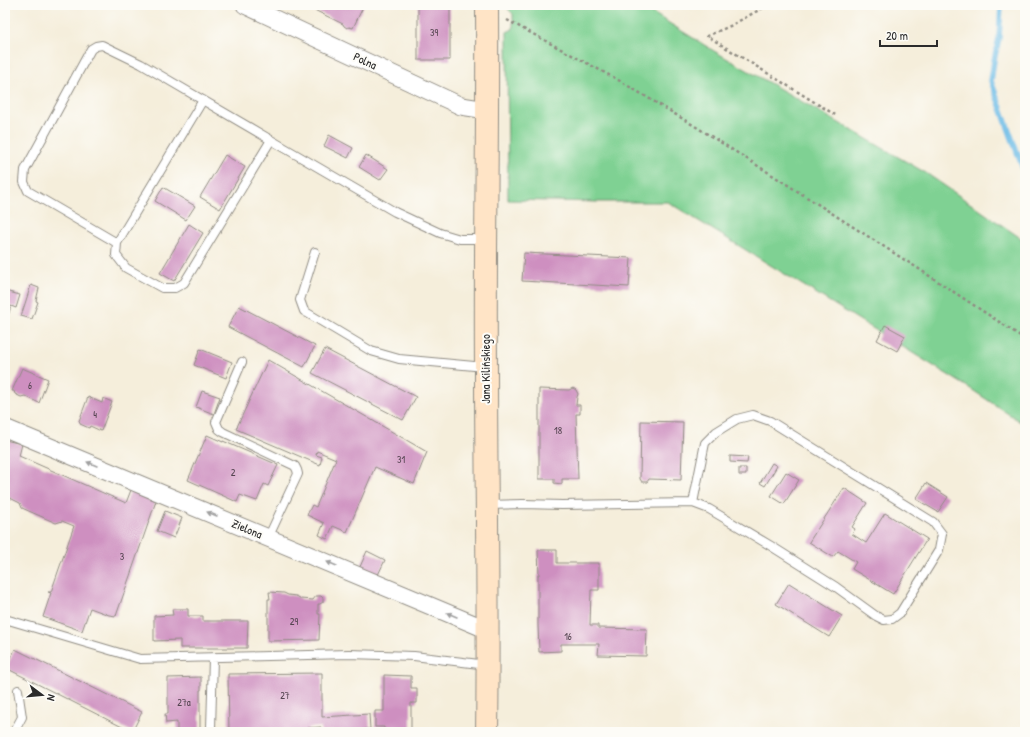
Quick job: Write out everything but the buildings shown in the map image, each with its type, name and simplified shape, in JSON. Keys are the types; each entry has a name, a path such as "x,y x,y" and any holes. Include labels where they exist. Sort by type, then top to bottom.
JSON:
{"street":[{"name":"Polna","path":"245,5 461,106 487,110"},
{"name":"Jana Kilińskiego","path":"487,8 487,732"},
{"name":"Zielona","path":"5,428 488,630"}],"lane":[{"path":"117,243 28,191 24,182 25,170 91,49 96,46 102,46 142,64 395,212 440,233 460,239 487,239"},
{"path":"203,100 117,243 116,255 126,268 162,288 175,288 184,283 270,140"},
{"path":"315,252 300,300 304,311 371,351 399,359 486,367"},
{"path":"242,362 216,422 219,429 295,466 298,474 268,538"},
{"path":"487,505 693,503 709,508 771,546 884,620 892,619 900,613 939,550 942,534 933,522 770,421 753,415 737,419 716,432 705,443 693,503"},
{"path":"5,619 140,659 349,654 414,656 488,665"},
{"path":"213,658 211,728 214,732"},
{"path":"14,732 22,717 18,690"}],"path":[{"path":"768,5 730,26 708,36 837,116"},
{"path":"487,8 620,81 691,124 1025,338"}],"green space":[{"path":"506,5 640,5 714,51 926,173 1025,241 1025,425 971,389 668,202 508,200 507,32 513,29 513,14 506,7"}],"waterway":[{"path":"1001,5 999,38 991,81 1025,174"}]}
